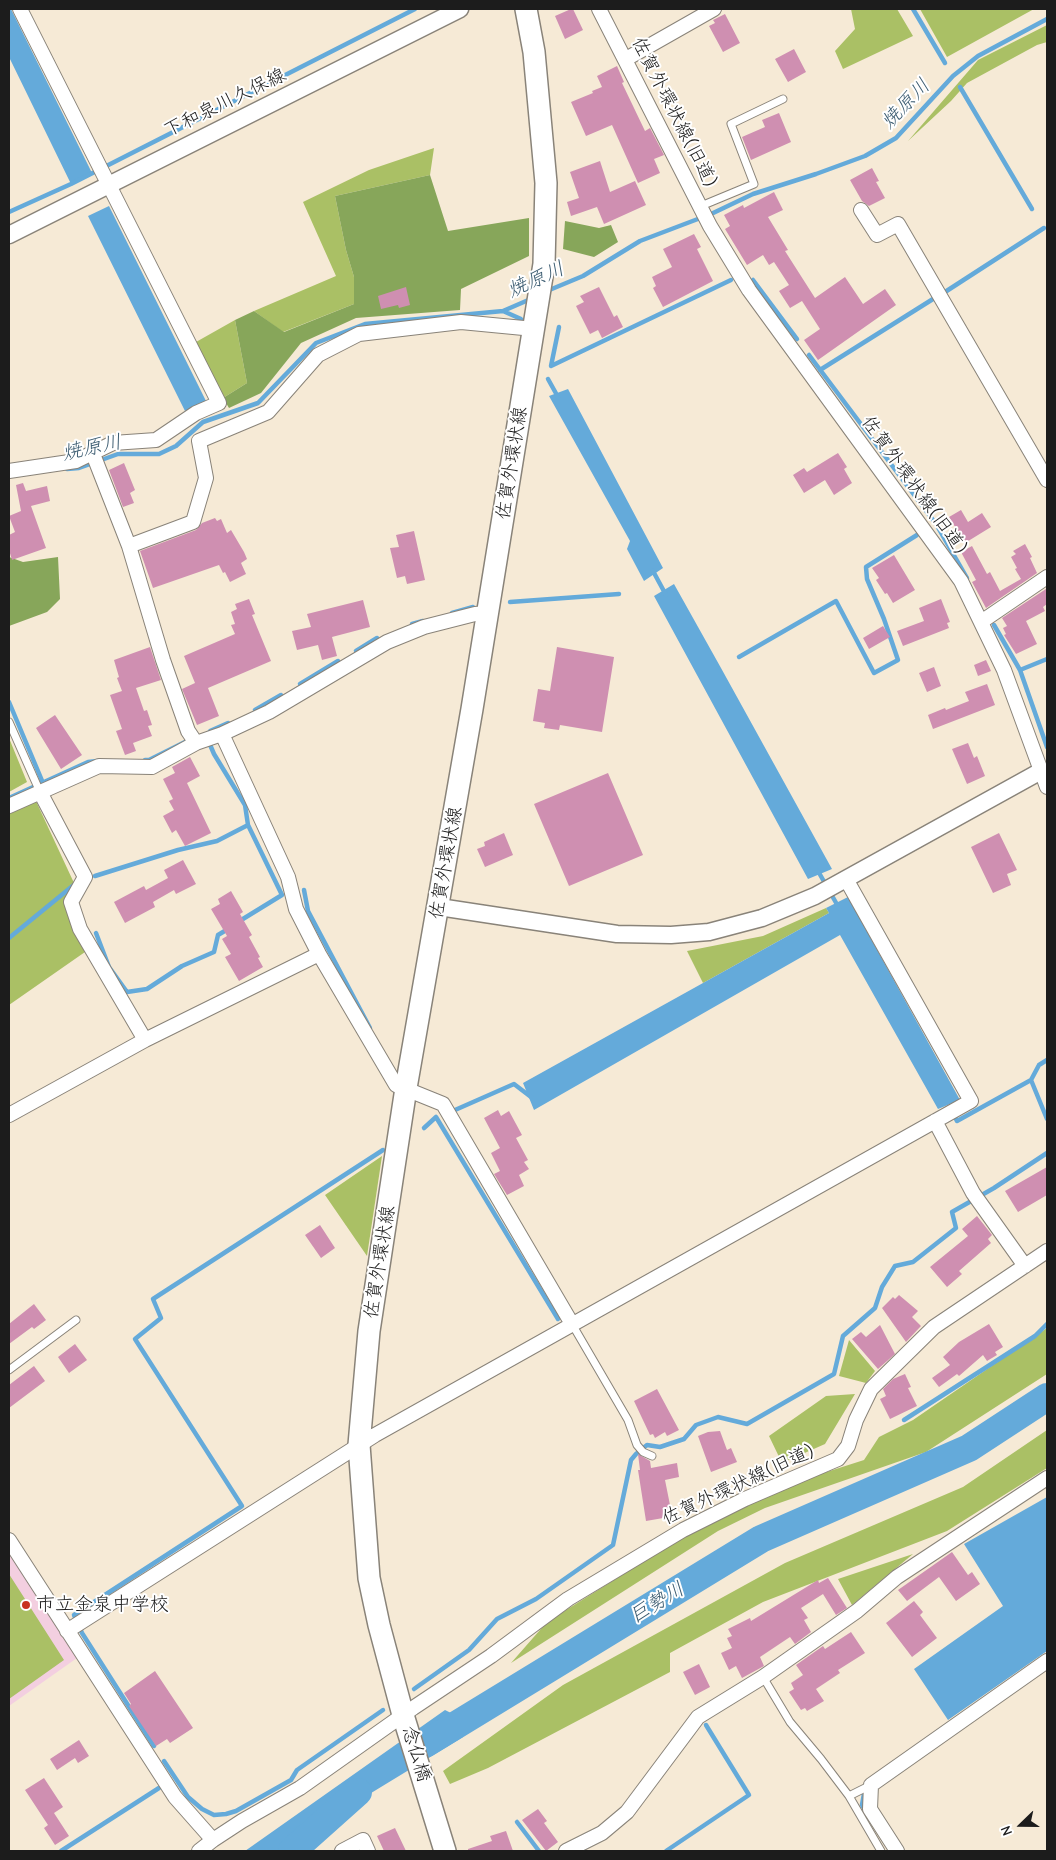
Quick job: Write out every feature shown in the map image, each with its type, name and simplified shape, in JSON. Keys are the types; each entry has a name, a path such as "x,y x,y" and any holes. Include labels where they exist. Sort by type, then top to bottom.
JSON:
{"main road":[{"name":"佐賀外環状線","path":"403,1715 379,1625 369,1578 359,1445 369,1331 406,1088 439,907 544,264 546,183 534,52 526,9"},
{"name":"念仏橋","path":"403,1715 445,1851"}],"street":[{"path":"9,471 76,461 113,443 156,440 201,411 220,403 20,9"},
{"name":"下和泉川久保線","path":"9,235 460,9"},
{"name":"佐賀外環状線(旧道)","path":"599,9 710,226 749,290 961,581 1004,670 1045,779"},
{"path":"626,59 714,9"},
{"path":"861,210 876,235 898,224 1047,480"},
{"path":"129,546 193,522 206,478 199,441 268,412 318,355 360,334 396,329 461,322 534,329"},
{"path":"93,454 129,546 163,660 188,730 210,739 288,878 296,909 319,954 396,1085 443,1104 572,1324"},
{"path":"981,622 1047,577"},
{"path":"9,806 99,766 152,767 269,712 387,642 424,627 475,614 488,613"},
{"path":"439,907 617,934 671,935 709,932 762,918 815,896 846,878 1045,779"},
{"path":"40,792 85,877 71,902 80,929 145,1040"},
{"path":"70,1629 359,1445 971,1101 846,878"},
{"path":"9,1116 145,1040 319,954"},
{"path":"946,1115 977,1198 1025,1266"},
{"name":"佐賀外環状線(旧道)","path":"199,1851 242,1821 300,1788 491,1656 568,1599 683,1530 745,1499 838,1459 848,1446 856,1420 871,1389 934,1327 1047,1251"},
{"path":"566,1851 602,1833 628,1812 698,1717 763,1677 857,1612 897,1577 1047,1478"},
{"path":"9,1540 70,1629 175,1797 213,1840"},
{"path":"897,1851 870,1809 865,1788 1047,1661"},
{"path":"342,1851 363,1840 368,1851"}],"lane":[{"path":"701,206 754,184 731,124 783,99"},
{"path":"9,722 40,792"},
{"path":"9,1370 76,1320"},
{"path":"572,1324 628,1420 637,1445 644,1452 652,1456"},
{"path":"763,1677 790,1722 849,1796 882,1851"},
{"path":"849,1796 865,1788"}],"shaded area":[{"name":"市立金泉中学校","path":"9,1552 77,1658 9,1706"}],"green space":[{"path":"851,9 897,9 913,36 843,69 835,51 855,29"},
{"path":"920,9 1034,9 947,57"},
{"path":"1047,25 1047,42 1037,45 967,83 951,101 908,141 978,60"},
{"path":"434,148 430,175 335,196 346,250 354,277 354,304 283,332 254,311 336,276 303,202 369,170"},
{"path":"430,175 448,231 529,218 529,256 461,289 460,310 356,318 301,343 261,393 229,408 223,398 247,383 235,320 254,311 284,332 354,304 354,277 346,250 335,196"},
{"path":"565,221 599,228 611,225 618,242 594,257 563,249"},
{"path":"235,320 247,383 223,398 196,342"},
{"path":"9,557 23,562 58,557 60,599 47,612 9,626"},
{"path":"9,738 27,782 9,792"},
{"path":"35,799 74,883 66,908 85,952 9,1005 9,811"},
{"path":"826,908 829,913 703,983 687,951 763,936"},
{"path":"382,1156 367,1256 325,1195"},
{"path":"1047,1328 1047,1374 926,1452 765,1508 718,1531 511,1663 547,1622 705,1523 811,1477 864,1460 879,1437 913,1420"},
{"path":"849,1340 875,1371 866,1383 839,1376"},
{"path":"855,1394 825,1444 782,1463 769,1436 826,1396"},
{"path":"1047,1430 1047,1468 947,1531 763,1602 670,1653 670,1672 488,1768 450,1784 443,1771 563,1685 785,1563 963,1487"},
{"path":"913,1554 852,1605 838,1579"},
{"name":"市立金泉中学校","path":"9,1574 64,1660 9,1699"}],"water":[{"path":"9,9 11,9 92,173 71,184 9,57"},
{"path":"109,206 206,401 185,411 88,216"},
{"path":"568,389 663,568 644,581 627,549 630,541 549,396"},
{"path":"674,584 832,869 808,879 654,596"},
{"path":"848,897 960,1100 938,1109 840,935 534,1110 523,1083 829,913 826,908"},
{"path":"1047,1497 1047,1651 948,1720 914,1669 1003,1606 964,1544"},
{"path":"445,1710 453,1714 463,1737 358,1801 351,1809 328,1818 279,1851 245,1851"}],"building":[{"path":"573,9 583,30 565,39 555,16"},
{"path":"725,14 740,43 723,52 709,26 715,23 713,20"},
{"path":"794,49 806,72 788,82 775,59"},
{"path":"617,66 624,82 622,83 645,131 650,128 664,155 654,159 660,173 638,183 612,125 586,136 571,102 602,87 597,76"},
{"path":"779,113 791,142 751,160 742,137 765,127 762,120"},
{"path":"600,161 610,192 635,181 646,205 604,224 597,207 571,216 567,202 579,198 570,172"},
{"path":"872,168 879,181 876,182 885,198 869,206 862,201 850,180"},
{"path":"774,192 783,210 768,217 788,250 785,251 815,298 845,277 863,304 885,289 896,305 818,360 804,340 820,329 802,301 790,308 779,291 789,285 774,262 769,265 763,255 747,265 725,229 730,226 724,215 743,205 744,208"},
{"path":"694,234 701,247 697,249 713,281 663,307 653,288 656,286 652,277 672,267 663,249"},
{"path":"406,287 410,305 399,308 398,305 381,309 378,296"},
{"path":"599,287 614,317 617,315 623,327 602,338 598,330 590,334 576,306 584,302 580,296"},
{"path":"838,453 847,467 844,469 852,483 834,495 825,480 804,493 793,475 804,468 807,472"},
{"path":"124,463 135,490 130,493 134,503 123,507 109,470"},
{"path":"23,483 26,491 47,486 50,501 31,506 46,548 12,560 9,550 9,535 15,532 9,516 21,511 16,485"},
{"path":"961,510 968,522 982,513 991,527 965,543 949,517"},
{"path":"215,518 217,521 221,519 227,533 231,530 244,552 247,559 241,563 246,574 230,582 219,565 153,588 140,551 196,530 202,523"},
{"path":"414,531 425,580 407,584 405,576 397,578 390,548 399,547 396,535"},
{"path":"1025,544 1037,573 986,608 972,582 976,580 961,552 972,546 987,574 990,572 1000,591 1021,579 1011,557 1016,554 1013,551"},
{"path":"894,555 915,590 893,603 876,580 879,578 872,568"},
{"path":"1046,589 1047,604 1043,607 1045,611 1026,621 1037,644 1016,654 1004,635 1006,634 1003,628 1007,626 1002,618"},
{"path":"249,599 255,614 252,615 271,661 208,688 219,716 197,725 182,689 195,683 184,656 235,634 231,625 235,624 231,612 237,609 235,604"},
{"path":"941,599 950,622 947,623 949,628 903,646 897,631 924,621 919,608"},
{"path":"363,600 370,627 332,637 337,656 322,660 318,645 297,650 292,631 311,627 307,614"},
{"path":"883,626 890,637 869,649 863,638"},
{"path":"150,647 161,680 136,688 144,711 147,710 152,725 148,726 152,736 133,743 136,751 125,755 116,731 122,729 110,695 122,691 117,678 119,677 114,660"},
{"path":"557,647 614,657 602,732 560,725 559,730 544,728 545,723 533,721 538,689 550,691"},
{"path":"986,660 991,671 978,676 974,665"},
{"path":"934,667 941,686 927,692 919,673"},
{"path":"987,684 995,705 933,729 928,715 969,701 965,692"},
{"path":"55,715 82,755 61,769 36,728"},
{"path":"968,743 974,758 977,756 985,776 967,784 952,749"},
{"path":"190,757 200,776 187,783 211,833 185,846 176,830 172,833 163,816 174,810 169,801 173,799 163,779 175,773 172,767"},
{"path":"608,773 643,855 569,886 534,804"},
{"path":"504,833 513,855 485,867 477,849 485,846 484,842"},
{"path":"999,833 1017,870 1007,874 1011,885 993,893 971,847"},
{"path":"183,860 196,884 176,894 174,890 153,902 155,907 125,923 114,902 144,886 146,890 168,878 164,870"},
{"path":"231,891 243,912 240,914 252,935 249,937 260,957 258,958 263,967 239,981 225,957 231,954 222,939 227,936 211,909 220,904 218,899"},
{"path":"498,1110 501,1116 509,1111 522,1135 516,1138 528,1160 524,1162 529,1169 519,1175 524,1186 507,1195 494,1174 500,1171 491,1153 500,1148 484,1118"},
{"path":"1047,1167 1047,1195 1018,1212 1005,1191"},
{"path":"977,1216 992,1235 988,1239 991,1243 959,1271 962,1274 947,1287 930,1267 968,1236 962,1229"},
{"path":"320,1225 335,1248 321,1258 305,1235"},
{"path":"899,1295 918,1311 912,1317 921,1326 906,1342 882,1308 893,1297 895,1299"},
{"path":"34,1304 46,1320 34,1329 32,1327 9,1344 9,1324"},
{"path":"989,1324 1003,1347 995,1352 997,1355 987,1361 983,1355 959,1376 957,1374 939,1387 932,1378 950,1365 943,1357 959,1342"},
{"path":"880,1325 895,1354 878,1369 852,1339 861,1332 866,1337"},
{"path":"75,1344 87,1360 69,1373 58,1357"},
{"path":"34,1366 45,1381 9,1408 9,1385"},
{"path":"905,1374 911,1387 908,1388 917,1406 890,1419 880,1399 886,1396 883,1389 893,1379"},
{"path":"657,1389 679,1430 667,1436 665,1432 655,1438 653,1434 650,1435 634,1401"},
{"path":"720,1431 727,1450 731,1448 737,1462 711,1472 698,1436 708,1432"},
{"path":"638,1454 650,1461 651,1468 677,1463 679,1477 665,1480 671,1510 668,1510 669,1517 646,1521 638,1470 640,1470"},
{"path":"952,1552 968,1575 972,1572 980,1584 956,1601 939,1577 907,1601 898,1590"},
{"path":"828,1578 847,1608 836,1615 823,1594 801,1608 808,1618 804,1620 811,1632 795,1644 790,1637 760,1657 764,1666 742,1678 736,1666 729,1670 721,1653 732,1648 727,1638 732,1636 728,1629 750,1618 751,1621 818,1580 819,1583"},
{"path":"914,1601 923,1612 920,1615 937,1638 912,1657 886,1623"},
{"path":"851,1632 865,1653 838,1670 840,1673 816,1689 824,1701 807,1711 805,1708 801,1710 789,1692 794,1689 791,1683 803,1675 796,1665 823,1646 825,1649"},
{"path":"699,1664 710,1687 695,1695 683,1672"},
{"path":"155,1671 193,1728 170,1743 167,1739 156,1746 129,1706 131,1704 124,1693"},
{"path":"79,1740 89,1756 78,1763 75,1758 57,1770 50,1759"},
{"path":"44,1778 63,1807 54,1813 69,1836 55,1845 44,1828 48,1825 25,1790"},
{"path":"538,1809 547,1821 544,1823 558,1842 546,1851 522,1820"},
{"path":"395,1828 406,1851 384,1851 377,1836"},
{"path":"506,1831 513,1851 468,1851 468,1849 492,1841 490,1836"}],"waterway":[{"path":"9,212 71,184 415,9"},
{"path":"913,9 945,63"},
{"name":"焼原川","path":"547,291 583,276 640,241 711,214 753,194 865,156 896,138 953,76 978,56 1047,19"},
{"path":"960,87 1032,209"},
{"path":"945,292 1044,228"},
{"path":"559,327 551,366 731,280"},
{"path":"753,280 797,339"},
{"name":"焼原川","path":"67,469 79,468 118,454 159,454 176,446 203,422 258,403 316,343 365,324 503,311 533,298"},
{"path":"820,370 933,299"},
{"path":"503,311 521,319"},
{"path":"809,355 936,524 967,578"},
{"path":"548,379 558,397"},
{"path":"739,657 836,601 874,673 898,660 884,619 867,579 866,567 917,535"},
{"path":"653,571 666,595"},
{"path":"510,602 619,594"},
{"path":"452,613 473,607"},
{"path":"412,624 423,621"},
{"path":"994,625 1020,670 1047,747"},
{"path":"356,651 377,638"},
{"path":"1020,670 1047,659"},
{"path":"300,684 338,661"},
{"path":"255,710 281,695"},
{"path":"9,702 43,783"},
{"path":"210,731 228,723"},
{"path":"145,760 149,760 189,740"},
{"path":"208,740 214,754 245,805 248,825 282,895 238,922"},
{"path":"9,798 88,762 97,761"},
{"path":"95,876 178,850 217,841 248,825"},
{"path":"818,871 839,908"},
{"path":"9,938 75,884"},
{"path":"304,890 308,911 370,1028"},
{"path":"96,933 109,967 127,992 147,989 182,966 214,952 218,935 228,929"},
{"path":"1047,1060 1039,1065 1031,1080 1047,1119"},
{"path":"953,1113 957,1121 1031,1080"},
{"path":"455,1110 514,1084 531,1097"},
{"path":"424,1128 436,1117 558,1319"},
{"path":"154,1746 82,1633 74,1615 242,1506 135,1339 161,1318 153,1299 383,1150"},
{"path":"414,1689 469,1650 497,1619 536,1599 613,1545 631,1460 636,1454 647,1445 660,1447 684,1439 696,1425 718,1417 747,1424 834,1374 843,1336 875,1308 882,1287 895,1266 913,1262 956,1228 952,1212 994,1188 1047,1153"},
{"path":"904,1420 1035,1336 1047,1324"},
{"name":"巨勢川","path":"425,1744 761,1539 969,1448 1047,1397"},
{"path":"164,1761 188,1797 202,1809 214,1815 226,1814 236,1811 291,1780 297,1770 383,1710"},
{"path":"666,1851 749,1795 706,1725"},
{"path":"61,1851 159,1788"},
{"path":"865,1788 862,1805 866,1812"},
{"name":"巨勢川","path":"292,1851 358,1792"},
{"path":"517,1822 539,1851"}],"place":[{"name":"市立金泉中学校","path":"26,1605"}]}
